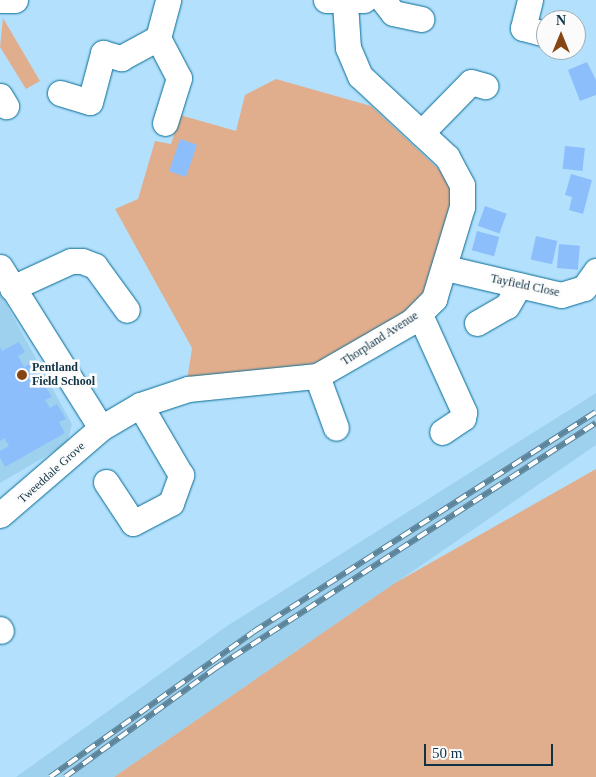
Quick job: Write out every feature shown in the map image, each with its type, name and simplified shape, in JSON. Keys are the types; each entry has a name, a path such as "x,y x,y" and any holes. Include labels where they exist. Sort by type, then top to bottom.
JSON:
{"street":[{"path":"0,0 14,0"},
{"path":"165,123 179,78 158,38 168,0"},
{"path":"383,0 393,13 421,19"},
{"path":"530,0 524,28 536,31"},
{"name":"Thorpland Avenue","path":"101,428 140,405 188,389 317,376 420,315 434,299 446,268 462,207 462,185 447,157 375,92 354,67 345,1"},
{"path":"60,93 90,102 103,53 121,58 158,38"},
{"path":"421,133 471,82 485,86"},
{"path":"101,428 6,278 71,261 82,261 95,266 127,310"},
{"name":"Tayfield Close","path":"446,268 519,285 569,294 584,288 596,271"},
{"path":"477,323 507,306 519,285"},
{"path":"420,315 464,412 463,418 442,432"},
{"path":"317,376 336,428"},
{"path":"106,482 133,524 171,503 181,475 140,405"},
{"name":"Tweeddale Grove","path":"0,515 101,428"}],"shaded area":[{"path":"3,18 40,81 26,89 0,47"},
{"path":"276,79 371,106 446,176 452,197 427,289 417,304 326,362 187,381 192,348 115,209 138,199 155,141 171,144 180,115 236,131 245,95"},
{"name":"Pentland Field School","path":"0,293 72,424 67,444 0,483"},
{"path":"596,393 596,445 114,777 16,777 227,626"},
{"path":"596,469 596,777 114,777 395,583"}],"building":[{"path":"587,62 596,80 596,95 580,101 568,70"},
{"path":"180,139 197,145 186,177 169,171"},
{"path":"565,146 585,148 582,171 563,169"},
{"path":"571,174 592,180 583,214 569,210 572,197 565,195"},
{"path":"485,206 507,214 499,234 478,226"},
{"path":"477,231 499,237 494,256 472,250"},
{"path":"536,236 557,241 552,264 531,259"},
{"path":"559,244 580,246 578,270 557,268"},
{"name":"Pentland Field School","path":"19,342 25,352 18,356 24,367 31,363 38,375 32,379 37,388 44,384 52,397 45,400 50,408 57,404 66,419 59,422 65,433 5,467 0,457 0,451 9,446 4,438 0,441 0,347 2,351"}],"railway":[{"path":"50,777 253,632 596,412"},
{"path":"65,777 214,669 596,423"}],"place":[{"name":"Pentland Field School","path":"22,375"}]}
